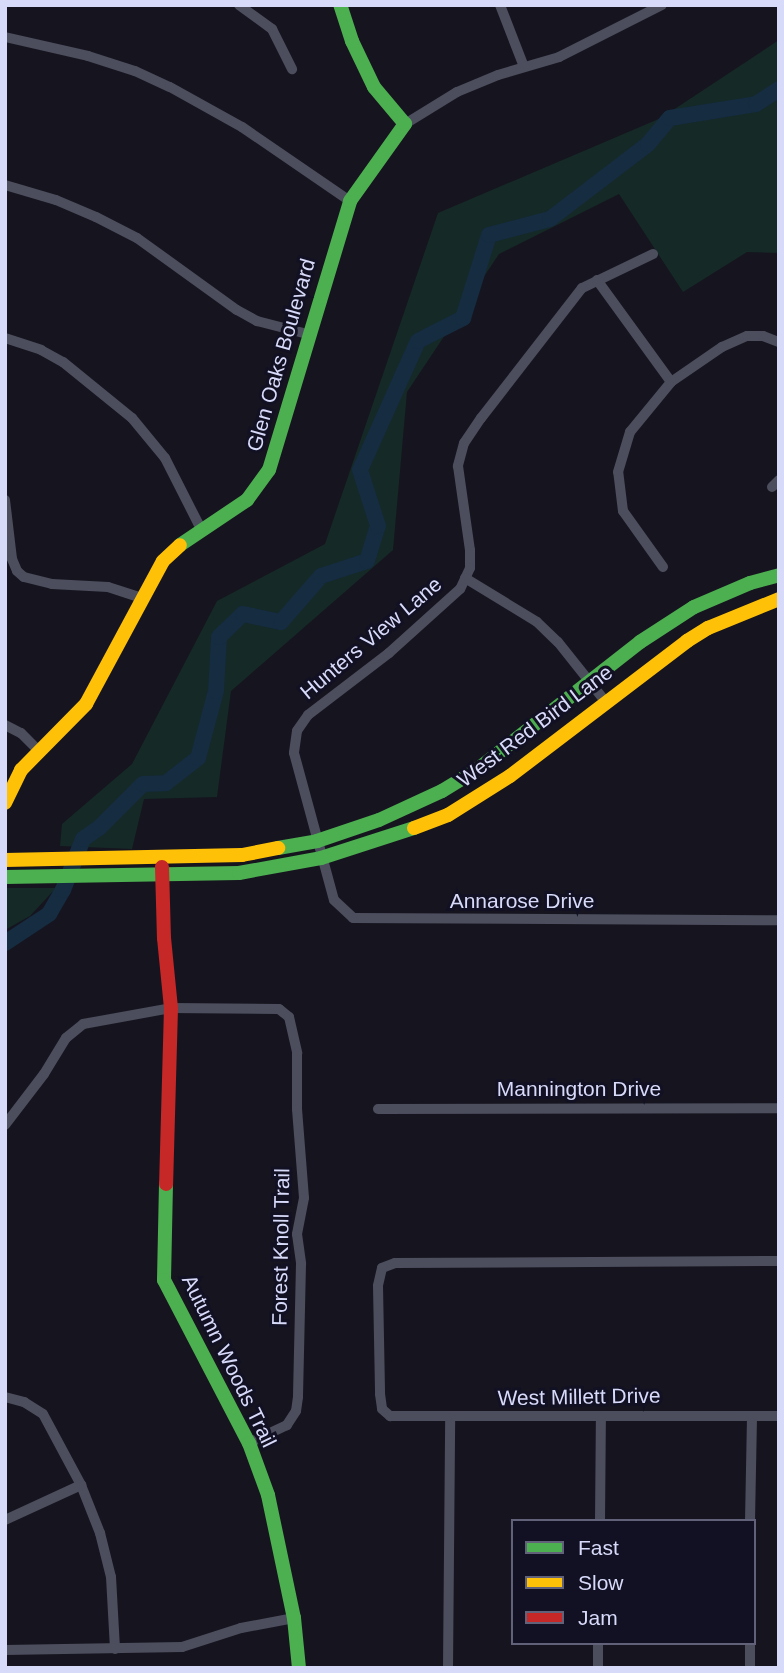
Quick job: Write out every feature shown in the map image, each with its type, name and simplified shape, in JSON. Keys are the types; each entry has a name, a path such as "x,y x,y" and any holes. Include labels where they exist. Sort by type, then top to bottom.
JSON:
{"street":[{"path":"239,5 272,29 292,69"},
{"path":"340,5 352,41 374,87 405,124"},
{"path":"500,5 524,67"},
{"name":"Glen Oaks Boulevard","path":"5,803 21,770 86,704 163,561 182,543 247,500 269,470 349,201 405,124 457,92 559,57 659,6"},
{"path":"5,37 88,56 135,71 170,87 242,127 349,201"},
{"path":"5,185 56,200 96,216 137,238 237,310 257,321 311,335"},
{"name":"Hunters View Lane","path":"317,841 294,753 299,727 308,715 389,653 452,598 470,568 470,550 458,466 460,452 481,418 561,317 570,300 582,288 653,254"},
{"path":"597,280 671,382"},
{"path":"663,567 623,511 618,472 629,432 671,382 736,340 763,336 779,342"},
{"path":"5,338 41,349 63,362 132,418 165,458 202,531"},
{"path":"5,500 12,559 17,571 24,577 52,584 108,587 142,598"},
{"name":"West Red Bird Lane","path":"5,860 108,860 243,855 317,841 379,820 442,791 478,769 640,642 694,607 750,583 779,575"},
{"path":"465,578 537,622 605,701"},
{"name":"West Red Bird Lane","path":"5,877 239,873 321,858 448,815 510,776 605,701 708,628 779,599"},
{"path":"694,607 708,628"},
{"path":"5,725 21,733 39,751"},
{"name":"Annarose Drive","path":"317,841 339,908 361,920 779,920"},
{"name":"Autumn Woods Trail","path":"162,858 164,938 171,1008 164,1280 249,1443 268,1495 294,1618 299,1668"},
{"path":"5,1125 74,1029 93,1021 171,1008"},
{"name":"Forest Knoll Trail","path":"171,1008 279,1009 289,1017 297,1053 297,1109 304,1198 297,1234 300,1264 296,1411 287,1425 249,1443"},
{"name":"Mannington Drive","path":"379,1109 779,1108"},
{"name":"West Millett Drive","path":"779,1261 407,1262 387,1265 380,1275 380,1394 383,1409 390,1416 779,1416"},
{"path":"5,1397 24,1402 43,1414 81,1485 100,1533 111,1577 115,1649"},
{"path":"600,1519 601,1416"},
{"path":"750,1519 752,1416"},
{"path":"448,1668 450,1418"},
{"path":"5,1520 81,1485"},
{"path":"5,1650 182,1647 253,1625 294,1618"},
{"path":"598,1645 598,1668"},
{"path":"750,1645 750,1668"}],"green space":[{"path":"779,40 779,253 747,252 683,292 619,194 499,254 407,392 393,550 231,691 217,797 144,799 132,849 60,846 62,824 132,764 217,601 325,544 438,213 661,118"},
{"path":"5,888 56,888 30,916 5,930"}],"waterway":[{"path":"5,943 49,914 63,890 83,839 99,828 143,784 166,783 198,758 216,691 219,637 243,614 281,622 321,576 367,561 378,526 360,470 418,341 463,318 489,235 550,219 648,144 670,118 756,104 779,89"}],"traffic: fast":[{"path":"180,545 247,500 269,470 350,201 405,124 374,87 352,41 340,5"},
{"path":"278,848 317,841 379,820 442,791 478,769 640,642 694,607 750,583 779,575"},
{"path":"5,877 239,873 321,858 414,828"},
{"path":"166,1184 164,1280 249,1443 268,1495 294,1618 299,1668"}],"traffic: slow":[{"path":"5,803 21,770 86,704 163,561 180,545"},
{"path":"414,828 448,815 510,776 687,641 708,628 779,599"},
{"path":"5,860 242,855 278,848"}],"traffic: jam":[{"path":"162,867 164,938 171,1008 166,1184"}]}
